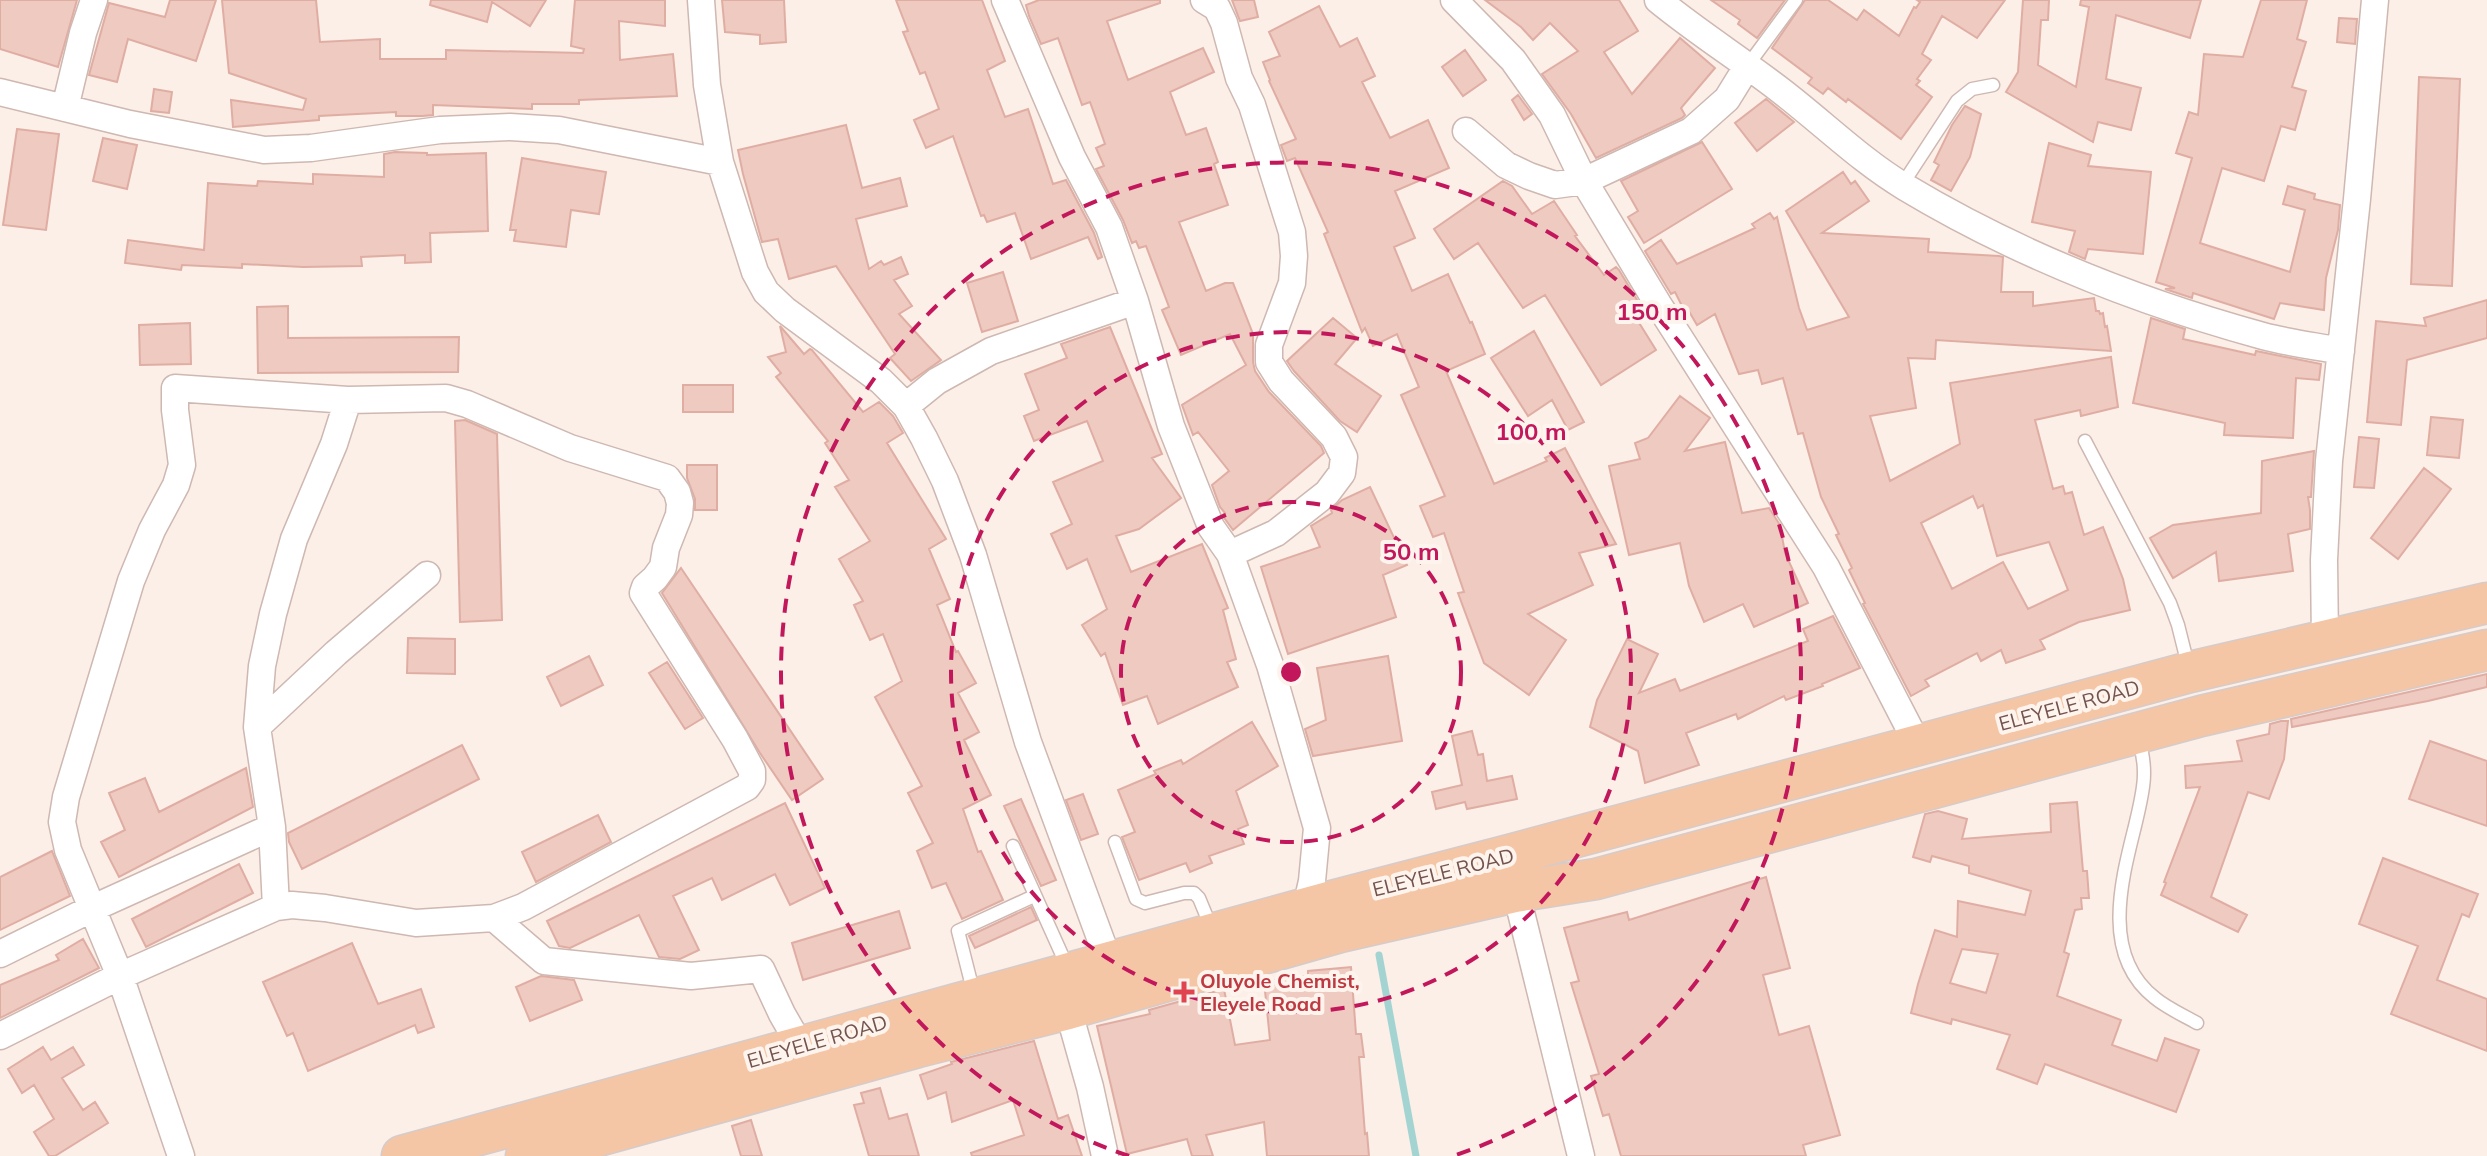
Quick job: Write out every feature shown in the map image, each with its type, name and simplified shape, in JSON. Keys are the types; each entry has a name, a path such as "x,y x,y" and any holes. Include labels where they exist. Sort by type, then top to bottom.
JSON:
{"main road":[{"name":"ELEYELE ROAD","path":"402,1156 910,1015 975,999 1069,991 1109,962 1213,934 1326,914 1494,878 1918,745 2190,672 2487,603"},
{"name":"ELEYELE ROAD","path":"1494,878 1596,879 2201,716 2487,650"},
{"name":"ELEYELE ROAD","path":"526,1156 918,1047 1069,991 1326,914"}],"street":[{"path":"65,108 94,0"},
{"path":"701,0 707,85 720,162 755,272 766,292 785,310 820,339 881,381 906,406 945,481 973,555 1028,742 1109,962"},
{"path":"1005,0 1072,157 1109,227 1135,301 1171,426 1211,527 1230,554 1270,665 1317,828 1312,881 1326,914"},
{"path":"1454,0 1513,60 1552,115 1584,181 1658,304 1826,567 1918,745"},
{"path":"1658,0 1688,25 1748,65 1872,165 1956,217 2061,266 2156,302 2265,336 2341,351"},
{"path":"2325,642 2324,560 2328,475 2375,0"},
{"path":"1212,3 1224,23 1239,78 1252,105 1292,232 1292,283 1269,345 1269,362 1281,381 1334,437 1344,457 1342,473 1327,493 1276,533 1230,554"},
{"path":"1466,131 1506,165 1529,176 1555,185 1584,181 1691,131 1727,99 1748,65"},
{"path":"0,92 130,124 264,150 311,148 440,130 510,127 559,130 720,162"},
{"path":"906,406 937,381 991,351 1135,301"},
{"path":"0,1036 120,976 276,907 325,908 416,923 494,918 523,907 747,787 752,780 752,771 735,739 643,593 663,567 666,548 679,515 677,492 667,478 570,448 446,398 348,400 175,388 182,465 176,485 152,530 131,581 62,822 68,850 120,976 181,1156"},
{"path":"276,907 272,827 257,727 262,666 294,539 334,444 348,400"},
{"path":"257,727 336,653 427,575"},
{"path":"0,954 272,827"},
{"path":"1494,878 1581,1156"},
{"path":"494,918 544,961 691,976 761,969 801,1047"},
{"path":"1069,991 1105,1156"}],"lane":[{"path":"1748,65 1796,0"},
{"path":"1902,185 1957,101 1972,89 1993,85"},
{"path":"2085,441 2170,603 2190,672"},
{"path":"2137,734 2145,757 2144,791 2126,864 2119,911 2120,937 2128,961 2141,984 2155,998 2197,1023"},
{"path":"1115,842 1136,899 1145,903 1194,893 1199,898 1213,934"},
{"path":"1013,846 1069,991"},
{"path":"975,999 958,931 1034,896"}],"building":[{"path":"0,0 77,0 58,67 0,49"},
{"path":"170,0 216,0 196,61 128,39 117,82 89,75 109,3 165,17"},
{"path":"222,0 316,0 320,42 380,39 380,59 446,59 446,50 583,53 584,49 571,46 575,0 665,0 665,26 619,21 620,60 673,54 677,96 579,100 579,104 532,104 532,109 433,105 433,115 396,116 396,112 319,116 319,120 233,127 231,100 303,110 306,99 229,73"},
{"path":"431,0 546,0 530,26 492,2 487,22 430,5"},
{"path":"722,0 784,0 786,42 760,44 760,35 725,32"},
{"path":"896,0 982,0 1005,61 987,70 1005,117 1028,109 1053,184 1066,180 1094,233 1102,257 1098,259 1088,237 1031,259 1015,213 987,222 984,215 981,216 953,136 926,148 914,120 939,109 925,72 920,74 903,32 908,31"},
{"path":"1039,0 1160,0 1160,3 1107,21 1128,80 1203,48 1214,72 1170,92 1186,135 1206,128 1228,205 1179,222 1206,291 1233,283 1253,334 1255,371 1269,392 1321,446 1324,453 1233,530 1223,515 1225,513 1212,485 1229,471 1198,432 1193,435 1182,405 1246,365 1230,334 1181,355 1162,310 1169,307 1146,246 1139,248 1136,241 1132,243 1096,169 1104,166 1096,148 1105,144 1090,102 1082,105 1058,38 1041,44 1029,16 1026,5"},
{"path":"1232,0 1254,0 1258,17 1240,21"},
{"path":"1485,0 1619,0 1638,31 1604,52 1632,94 1680,38 1715,68 1681,108 1685,115 1682,118 1596,158 1571,114 1542,74 1578,51 1550,23 1533,40"},
{"path":"1711,0 1785,0 1757,38 1738,24 1740,20"},
{"path":"1805,0 1828,0 1857,20 1864,10 1899,36 1914,7 1920,2 1917,0 2005,0 1977,38 1942,16 1922,54 1931,60 1916,85 1932,97 1901,139 1848,99 1846,102 1828,88 1823,94 1808,83 1812,78 1772,48"},
{"path":"2023,0 2049,0 2048,20 2041,20 2038,65 2076,87 2089,7 2080,5 2081,0 2201,0 2190,38 2116,15 2106,79 2141,88 2131,130 2098,122 2093,142 2006,92 2018,72"},
{"path":"2261,0 2307,0 2297,39 2306,42 2292,87 2306,91 2295,130 2281,126 2264,181 2222,168 2200,243 2290,272 2305,210 2283,204 2288,186 2315,194 2314,199 2340,205 2338,230 2326,278 2324,310 2280,303 2274,319 2193,293 2192,298 2165,289 2175,288 2156,282 2192,158 2176,153 2189,112 2198,115 2204,54 2243,57"},
{"path":"1319,6 1340,47 1357,38 1375,76 1362,82 1390,138 1428,120 1449,168 1395,191 1415,238 1394,247 1412,291 1448,274 1472,322 1485,354 1446,371 1494,484 1547,461 1545,458 1565,448 1616,544 1579,553 1593,585 1528,614 1566,640 1529,695 1484,663 1458,593 1464,592 1444,533 1433,537 1420,506 1445,496 1401,395 1419,387 1397,334 1373,346 1365,328 1362,332 1324,234 1328,232 1295,158 1287,161 1281,145 1296,139 1263,62 1280,56 1269,32"},
{"path":"2339,18 2357,19 2355,44 2337,42"},
{"path":"1465,50 1486,80 1463,96 1442,67"},
{"path":"2419,77 2460,79 2452,286 2411,284"},
{"path":"154,89 172,92 169,113 151,111"},
{"path":"1518,95 1532,114 1524,120 1512,100"},
{"path":"1766,99 1794,122 1757,151 1735,123"},
{"path":"1965,106 1981,114 1970,157 1951,191 1931,180 1939,165 1934,162"},
{"path":"846,125 862,188 900,178 907,206 856,219 869,269 881,261 884,265 901,257 908,274 894,280 912,306 899,314 941,360 911,381 890,358 895,354 836,266 789,279 778,239 762,242 743,174 738,150"},
{"path":"17,129 59,134 46,230 3,225"},
{"path":"103,138 137,145 127,189 93,181"},
{"path":"1702,142 1732,189 1644,243 1628,217 1638,211 1621,181"},
{"path":"2049,143 2091,155 2088,166 2151,172 2143,254 2088,249 2085,259 2069,252 2075,231 2032,222"},
{"path":"486,153 488,231 430,233 431,262 405,263 405,255 361,257 362,266 242,264 242,268 182,265 181,270 125,263 128,240 204,250 208,183 257,186 258,181 313,184 313,174 384,177 384,154 427,155"},
{"path":"522,158 606,172 599,214 571,210 566,247 514,241 516,230 510,230"},
{"path":"1843,172 1851,184 1855,181 1869,201 1822,233 1929,239 1928,252 2003,257 2001,292 2033,292 2033,306 2094,298 2096,311 2103,313 2111,351 1936,340 1935,359 1908,358 1916,408 1870,416 1890,481 1960,444 1950,383 2111,357 2118,407 2081,416 2080,410 2035,420 2053,489 2063,486 2065,494 2072,492 2084,535 2103,527 2123,579 2130,610 2079,622 2040,640 2045,649 2006,663 2001,650 1981,661 1977,653 1925,680 1929,686 1911,696 1863,604 1849,570 1852,568 1821,497 1803,433 1798,434 1783,378 1762,384 1758,370 1739,374 1715,314 1697,325 1687,308 1684,310 1675,292 1671,294 1645,251 1661,240 1677,264 1755,228 1752,224 1770,213 1774,219 1777,217 1807,330 1849,317 1786,211","holes":["1973,496 1978,508 1983,505 1997,556 2049,542 2068,590 2028,609 2003,562 1952,589 1921,523"]},
{"path":"1503,181 1512,186 1532,214 1554,201 1604,275 1616,267 1619,270 1637,300 1628,305 1656,350 1601,385 1545,295 1523,308 1478,243 1454,259 1434,229"},
{"path":"1003,272 1018,321 982,332 967,283"},
{"path":"2487,300 2487,338 2407,360 2401,425 2367,422 2376,321 2426,326 2424,318"},
{"path":"288,306 288,338 459,337 458,372 258,373 257,307"},
{"path":"1333,318 1357,338 1335,364 1381,396 1357,432 1340,421 1287,361"},
{"path":"2151,318 2185,329 2183,339 2255,355 2256,351 2321,364 2319,380 2296,378 2293,438 2224,435 2225,423 2133,403"},
{"path":"190,323 191,364 140,365 139,325"},
{"path":"780,326 804,354 812,350 863,412 879,402 893,416 903,433 887,443 946,539 929,549 950,599 937,605 956,652 976,683 958,693 979,732 964,740 991,795 963,809 978,852 981,851 1003,900 962,919 946,883 932,888 917,851 933,843 908,793 922,786 875,697 902,681 883,634 870,640 854,605 863,601 839,559 870,541 835,487 849,480 825,443 828,441 776,377 781,373 768,357 786,352"},
{"path":"1110,327 1162,454 1152,458 1181,498 1139,529 1116,536 1131,572 1202,544 1228,608 1223,610 1236,659 1227,662 1238,687 1158,724 1147,696 1123,705 1105,653 1101,656 1082,625 1107,609 1087,559 1067,569 1051,534 1072,524 1053,482 1103,461 1087,421 1034,441 1024,416 1039,410 1025,374 1067,358 1061,344"},
{"path":"1534,331 1584,422 1568,430 1552,400 1528,416 1491,358"},
{"path":"683,385 733,385 733,412 683,412"},
{"path":"1680,396 1710,418 1685,451 1725,442 1742,513 1769,508 1780,525 1785,553 1808,603 1754,627 1743,604 1704,622 1689,586 1680,543 1629,555 1609,466 1640,459 1635,443 1648,438"},
{"path":"2431,417 2463,420 2459,458 2427,455"},
{"path":"465,420 497,434 502,620 460,622 455,421"},
{"path":"2359,437 2379,439 2374,488 2354,487"},
{"path":"2314,451 2311,497 2308,497 2310,529 2288,534 2293,571 2219,581 2216,552 2173,578 2150,538 2173,525 2261,513 2262,461"},
{"path":"687,465 717,465 717,510 695,510"},
{"path":"2424,468 2451,489 2398,559 2371,538"},
{"path":"1370,487 1407,565 1383,575 1396,617 1288,654 1261,567 1320,547 1311,526 1332,513 1331,510 1342,500"},
{"path":"681,568 823,779 792,800 662,593"},
{"path":"1833,616 1860,668 1786,700 1784,696 1738,719 1736,714 1686,733 1699,765 1645,783 1638,751 1590,727 1597,700 1627,639 1658,654 1639,693 1675,679 1680,691 1808,641 1803,629"},
{"path":"408,638 455,639 455,674 407,673"},
{"path":"589,656 603,685 561,706 547,677"},
{"path":"1388,656 1402,741 1313,756 1305,729 1326,720 1317,668"},
{"path":"667,662 703,718 685,729 649,673"},
{"path":"2487,674 2487,687 2292,727 2291,719"},
{"path":"2288,721 2284,759 2269,799 2248,792 2211,897 2247,915 2238,932 2161,895 2200,787 2186,788 2185,766 2242,761 2237,741 2269,734 2270,724"},
{"path":"1252,722 1278,766 1236,791 1248,825 1238,829 1244,844 1209,856 1212,863 1190,872 1186,863 1139,880 1122,837 1135,832 1118,790 1181,760 1183,764"},
{"path":"1472,731 1478,755 1483,754 1487,781 1512,776 1517,799 1467,809 1465,802 1436,809 1432,792 1462,785 1452,736"},
{"path":"2430,741 2487,761 2487,826 2409,799"},
{"path":"462,745 479,779 302,869 288,833"},
{"path":"246,768 253,807 119,877 101,842 125,830 109,793 145,778 159,812"},
{"path":"1083,794 1098,834 1081,840 1066,800"},
{"path":"1021,799 1056,880 1041,886 1004,806"},
{"path":"2077,802 2083,871 2087,871 2089,898 2081,898 2082,909 2075,910 2064,952 2069,954 2057,996 2121,1020 2112,1045 2157,1061 2165,1038 2199,1050 2176,1112 2045,1064 2037,1084 1997,1069 2010,1035 1952,1019 1951,1024 1911,1013 1935,930 1957,937 1958,901 2025,915 2031,891 1969,873 1969,866 1932,856 1930,862 1913,857 1925,814 1938,811 1967,819 1962,839 2051,832 2050,804","holes":["1962,949 1998,954 1986,993 1950,983"]},
{"path":"785,803 825,888 790,905 775,874 722,900 712,878 673,896 699,950 680,959 659,957 639,915 570,948 559,946 547,921"},
{"path":"598,815 611,842 536,882 522,852"},
{"path":"52,851 70,896 0,930 0,877"},
{"path":"2383,858 2478,894 2469,917 2462,914 2437,980 2487,999 2487,1051 2391,1014 2418,946 2359,924"},
{"path":"239,864 253,893 146,947 132,919"},
{"path":"1766,877 1790,968 1763,975 1779,1035 1809,1026 1840,1135 1803,1145 1806,1156 1621,1156 1609,1114 1603,1116 1591,1076 1599,1074 1571,983 1579,981 1564,928 1627,912 1629,920"},
{"path":"1031,907 1037,920 975,948 969,936"},
{"path":"899,911 910,948 803,980 792,943"},
{"path":"83,939 99,968 0,1018 0,985 59,960 56,955"},
{"path":"352,943 378,1004 421,989 434,1027 418,1033 415,1025 308,1071 293,1033 287,1036 263,982"},
{"path":"1351,967 1356,1034 1361,1034 1364,1057 1359,1057 1369,1156 1267,1156 1264,1122 1206,1135 1213,1156 1192,1156 1187,1139 1127,1154 1097,1026 1150,1014 1149,1010 1224,989 1235,1045 1270,1040 1264,981 1308,976 1308,971"},
{"path":"541,976 574,980 582,1000 530,1021 516,987"},
{"path":"1034,1041 1058,1119 1068,1115 1082,1156 972,1156 971,1153 1024,1135 1013,1100 952,1122 946,1092 928,1099 920,1075 951,1062"},
{"path":"43,1047 51,1060 73,1047 84,1065 62,1078 83,1110 95,1102 108,1123 55,1156 49,1156 34,1132 54,1119 34,1085 22,1093 8,1069"},
{"path":"880,1088 889,1119 907,1114 919,1156 869,1156 854,1105 864,1103 861,1093"},
{"path":"751,1120 762,1156 741,1156 732,1126"}],"waterway":[{"path":"1379,955 1416,1156"}],"place":[{"name":"Oluyole Chemist, Eleyele Road","path":"1184,992"}]}
